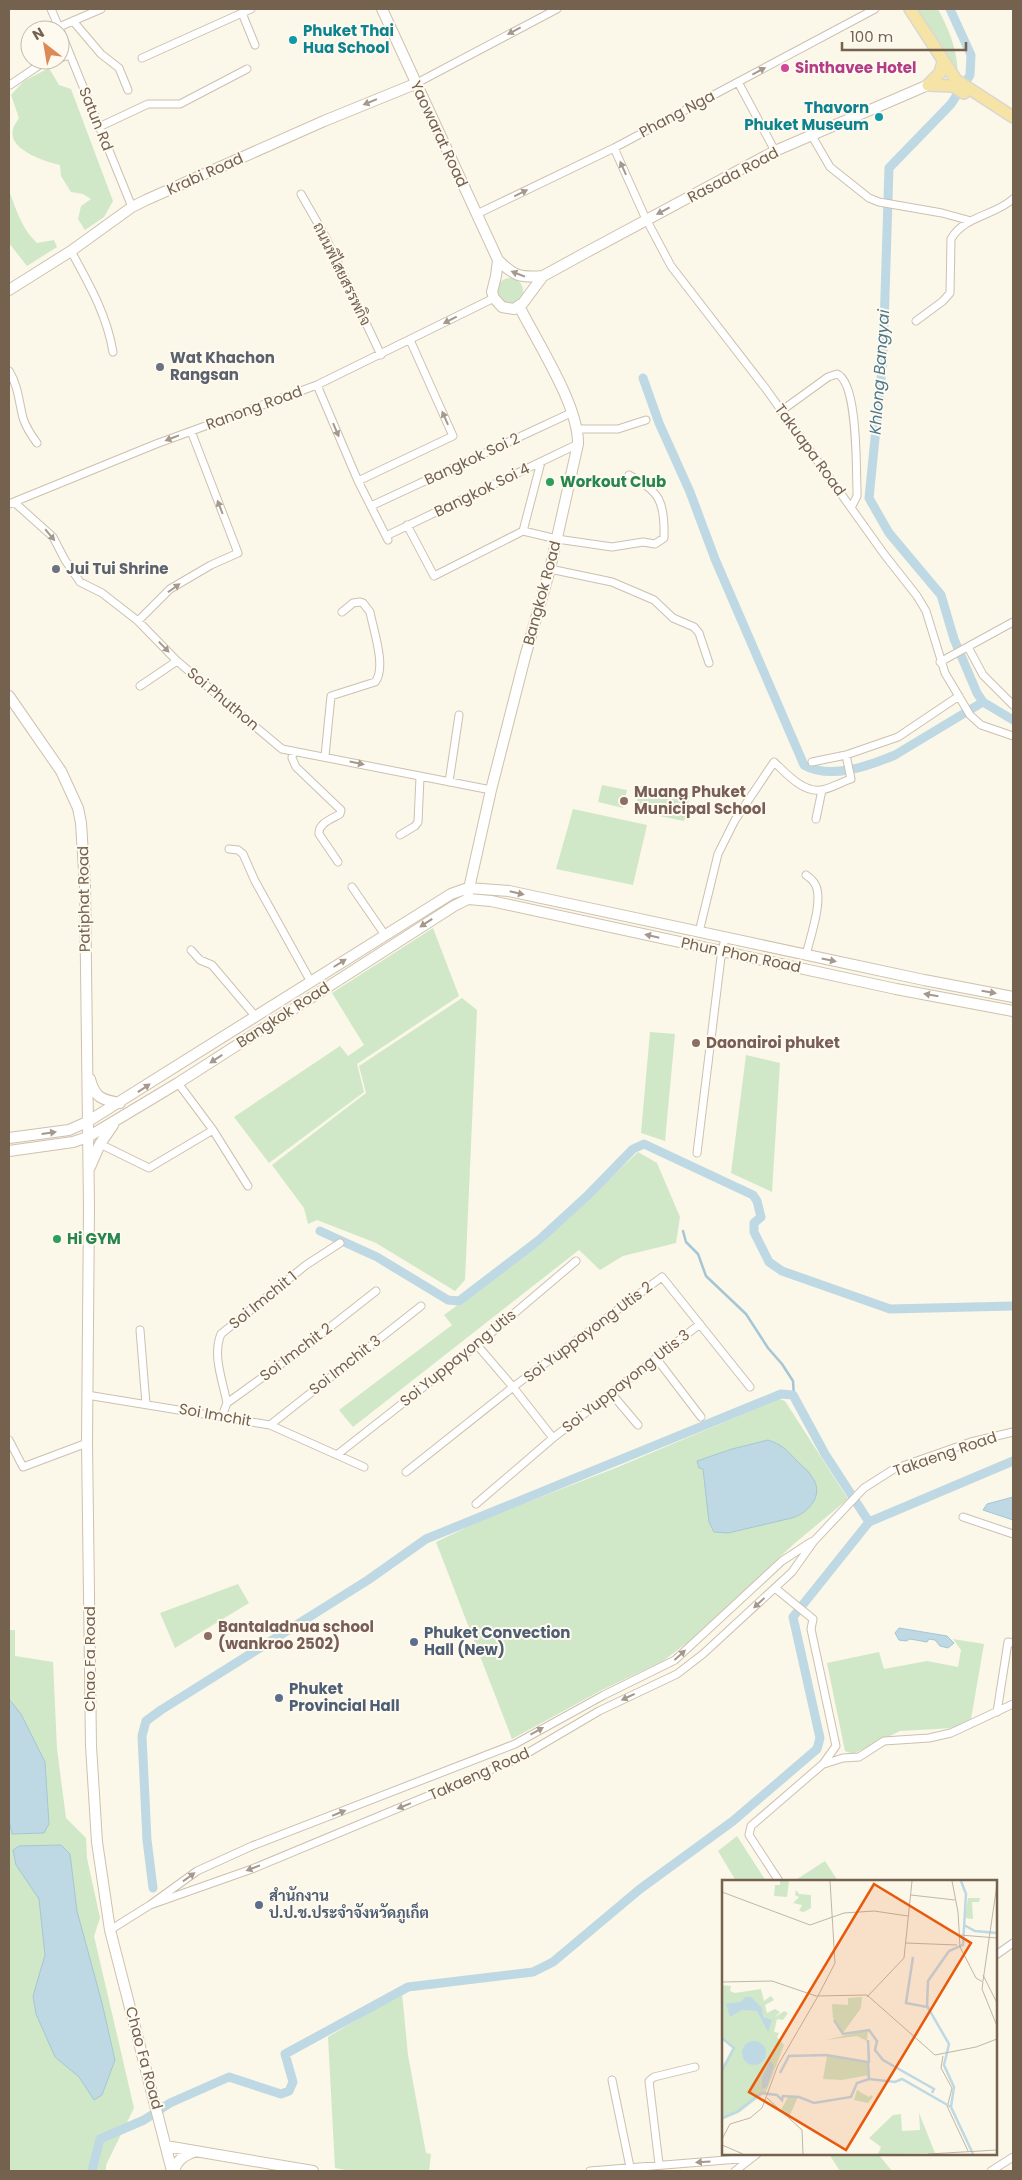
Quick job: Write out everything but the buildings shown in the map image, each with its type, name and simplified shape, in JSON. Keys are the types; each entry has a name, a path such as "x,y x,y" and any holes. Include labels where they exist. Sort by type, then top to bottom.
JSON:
{"main road":[{"name":"Yaowarat Road","path":"382,9 415,84 498,260"},
{"path":"911,10 955,83 1013,125"},
{"path":"928,86 940,73 943,62"},
{"name":"Rasada Road","path":"543,276 775,151 928,86 955,83"},
{"name":"Krabi Road","path":"9,290 71,251 132,207 324,121 415,84"},
{"path":"972,95 1013,116"},
{"path":"498,260 508,270 523,278 543,276"},
{"path":"498,260 492,292 497,304 508,309 519,306 543,276"},
{"name":"Bangkok Road","path":"9,1151 73,1142 88,1137 178,1083 454,906 468,899 468,888 491,790 525,656 550,570 578,444 573,412 519,306"},
{"name":"Patiphat Road","path":"9,696 61,771 78,808 81,823 85,886 88,1137"},
{"name":"Bangkok Road","path":"9,1138 69,1130 87,1122 120,1103 384,935 451,894 468,888"},
{"name":"Phun Phon Road","path":"468,888 509,891 725,938 1013,997"},
{"name":"Phun Phon Road","path":"468,899 492,901 896,989 1013,1011"},
{"path":"86,1064 93,1090 103,1100 120,1103"},
{"path":"88,1172 100,1144 118,1119"},
{"name":"Chao Fa Road","path":"88,1137 87,1443 91,1746 97,1842 110,1930 173,2171"},
{"path":"166,2146 313,2171"},
{"path":"173,2171 182,2157 197,2151"}],"street":[{"path":"70,23 101,9"},
{"path":"142,58 251,9"},
{"path":"415,84 557,9"},
{"name":"Phang Nga","path":"477,214 614,148 875,9"},
{"path":"242,13 255,45"},
{"path":"73,21 102,54 118,68 128,90"},
{"name":"Satun Rd","path":"70,55 132,207"},
{"path":"98,127 148,104 180,104 247,69"},
{"path":"10,85 32,70"},
{"path":"738,82 775,151"},
{"path":"812,136 823,157 836,173 861,193 879,202 971,220"},
{"name":"Takuapa Road","path":"614,148 646,220 671,266 781,411 884,554 917,596 926,612 940,662 970,715 981,725 1013,736"},
{"name":"ถนนพิไสยสรรพกิจ","path":"301,194 325,236 381,355"},
{"path":"916,321 948,297 951,239 955,232 971,220 1005,205 1013,199"},
{"path":"71,251 93,289 110,332 113,352"},
{"name":"Ranong Road","path":"12,503 191,431 317,385 494,298"},
{"path":"358,481 453,436 410,340"},
{"path":"9,371 13,378 28,431 37,443"},
{"path":"781,411 828,377 837,374 843,379 853,415 857,496 851,508"},
{"path":"317,385 358,481 371,506"},
{"name":"Bangkok Soi 2","path":"371,506 573,412"},
{"path":"577,429 618,429 636,425 646,420"},
{"path":"138,621 170,589 238,552 191,431"},
{"name":"Bangkok Soi 4","path":"371,506 387,538 408,525 470,498 578,444"},
{"path":"523,531 541,462"},
{"path":"408,525 434,576 523,531 557,539 612,547 643,542 660,543 664,538 665,529 657,494 648,485 629,476"},
{"name":"Soi Phuthon","path":"12,503 53,537 65,560 80,582 102,593 138,621 177,661 282,749 491,790"},
{"path":"550,570 612,582 654,600 673,618 694,628 699,634 709,663"},
{"path":"325,756 331,696 375,682 379,676 380,662 370,612 360,602 353,603 342,612"},
{"path":"940,662 1010,623 1013,618"},
{"path":"968,647 983,676 1013,704"},
{"path":"140,686 177,661"},
{"path":"812,762 847,758 898,737 959,696"},
{"path":"449,782 459,715"},
{"path":"293,751 292,758 296,766 341,810 340,814 321,826 319,830 319,834 338,862"},
{"path":"699,932 718,854 735,820 774,762 800,784 811,790 822,790 851,779 847,758"},
{"path":"400,835 416,826 418,822 420,777"},
{"path":"816,819 822,790"},
{"path":"229,849 238,850 243,854 255,881 311,982"},
{"path":"806,876 814,882 817,892 816,914 806,955"},
{"path":"352,887 384,935"},
{"path":"697,1153 725,938"},
{"path":"191,950 200,960 212,965 256,1017"},
{"path":"178,1083 213,1130 248,1186"},
{"path":"100,1144 149,1168 213,1130"},
{"name":"Soi Imchit 1","path":"227,1403 216,1352 217,1342 221,1334 306,1265 340,1243"},
{"name":"Soi Yuppayong Utis","path":"338,1454 477,1345 576,1261"},
{"name":"Soi Yuppayong Utis 2","path":"514,1387 662,1277 700,1324"},
{"name":"Soi Imchit 2","path":"227,1403 376,1292"},
{"name":"Soi Imchit 3","path":"270,1424 421,1306"},
{"path":"700,1324 750,1387"},
{"name":"Soi Yuppayong Utis 3","path":"476,1504 553,1438 700,1324"},
{"path":"140,1330 146,1404"},
{"path":"477,1345 514,1387 553,1438"},
{"path":"656,1358 701,1418"},
{"path":"406,1472 514,1387"},
{"path":"611,1393 638,1425"},
{"name":"Soi Imchit","path":"87,1395 270,1424 338,1454 364,1468"},
{"path":"222,1416 227,1403"},
{"name":"Takaeng Road","path":"150,1905 252,1869 519,1758 599,1711 677,1674 703,1654 792,1572 814,1541 864,1488 894,1469 971,1442 1013,1432"},
{"path":"9,1440 23,1467 87,1443"},
{"path":"963,1517 1013,1534"},
{"name":"Takaeng Road","path":"110,1930 150,1905 196,1871 252,1846 515,1744 604,1694 675,1660 782,1561 814,1541"},
{"path":"775,1588 814,1619 811,1629 836,1746 823,1764 750,1826 749,1835 777,1880"},
{"path":"996,1712 1008,1642 1013,1643"},
{"path":"823,1764 843,1758 858,1757 884,1741 929,1738 951,1733 1013,1704"},
{"path":"554,1722 560,1734"},
{"path":"997,1954 1013,1943"},
{"path":"659,2164 649,2081 654,2077 696,2067"},
{"path":"612,2080 630,2167"},
{"path":"590,2171 754,2156"},
{"path":"735,2171 754,2156"},
{"path":"991,2171 1013,2157"}],"green space":[{"path":"916,9 938,9 950,34 955,52 957,79"},
{"path":"45,70 50,70 59,85 71,89 113,201 104,217 85,230 78,219 81,206 91,199 83,194 71,192 61,176 60,165 29,154 16,143 13,136 13,128 19,118 11,95 24,81"},
{"path":"9,190 20,219 32,238 37,243 54,240 57,247 27,266 9,243"},
{"path":"510,278 519,282 523,291 519,300 510,304 501,300 497,291 501,282"},
{"path":"602,785 627,790 623,808 598,802"},
{"path":"640,786 690,796 684,821 635,811"},
{"path":"573,809 647,825 633,885 556,869"},
{"path":"433,928 459,996 357,1064 364,1092 269,1163 234,1117 340,1046 348,1056 364,1045 332,993"},
{"path":"462,998 477,1010 465,1280 455,1291 376,1243 317,1220 308,1224 304,1208 272,1165 366,1093 359,1066"},
{"path":"650,1032 675,1034 665,1141 641,1133"},
{"path":"746,1055 780,1063 772,1192 731,1173"},
{"path":"638,1152 657,1163 680,1217 676,1243 623,1256 600,1270 579,1250 353,1427 339,1410 452,1325 444,1315 542,1243"},
{"path":"779,1399 785,1401 848,1499 795,1543 688,1642 663,1661 602,1690 512,1739 436,1542 482,1520 618,1467"},
{"path":"238,1584 249,1603 175,1648 160,1613"},
{"path":"9,1630 15,1630 15,1656 53,1662 57,1749 66,1818 86,1838 87,1858 100,1918 94,1936 134,2108 106,2165 106,2171 9,2171"},
{"path":"953,1639 984,1644 971,1719 954,1728 900,1731 853,1754 845,1751 827,1663 879,1652 884,1669 927,1661 958,1667 961,1650"},
{"path":"737,1836 765,1880 735,1880 718,1851"},
{"path":"825,1861 837,1880 796,1880"},
{"path":"402,1993 408,2055 426,2153 431,2154 429,2171 350,2171 335,2168 328,2037"},
{"path":"830,2155 879,2155 892,2171 840,2171"}],"water":[{"path":"768,1440 784,1448 810,1474 816,1483 817,1490 813,1502 804,1512 792,1518 728,1533 714,1532 709,1522 703,1469 699,1468 697,1461 732,1449"},
{"path":"1013,1497 1013,1520 983,1510 987,1504"},
{"path":"899,1628 947,1636 954,1643 948,1648 940,1646 935,1640 929,1639 927,1642 910,1639 906,1641 899,1640 895,1633"},
{"path":"9,1699 21,1714 45,1762 49,1824 44,1833 12,1834 9,1820"},
{"path":"61,1845 70,1854 77,1911 115,2060 102,2095 94,2100 79,2077 55,2057 36,2014 33,1996 45,1955 39,1899 16,1865 13,1850 19,1846"}],"waterway":[{"name":"Khlong Bangyai","path":"950,9 971,55 970,75 951,104 889,168 883,359 869,498 889,533 941,595 954,639 977,693 983,702 1013,720"},
{"path":"643,378 659,423 690,492 715,559 804,765 826,771 850,770 862,767 895,755 983,702"},
{"path":"320,1231 377,1257 448,1300 459,1301 539,1240 588,1195 633,1149 644,1144 753,1195 757,1201 761,1217 754,1223 754,1232 769,1262 782,1271 890,1309 1013,1306"},
{"path":"683,1231 686,1242 698,1254 706,1276 746,1314 768,1348 782,1364 793,1381 794,1397"},
{"path":"153,1888 147,1840 142,1736 146,1721 368,1580 426,1539 781,1394 793,1395 825,1454 869,1522"},
{"path":"92,2171 100,2139 144,2120 170,2103 229,2077 281,2094 289,2091 293,2082 285,2054 408,1987 533,1972 553,1962 640,1889 733,1821 817,1749 820,1738 793,1617 869,1522 1013,1461"}],"place":[{"name":"Phuket Thai Hua School","path":"293,40"},
{"name":"Sinthavee Hotel","path":"785,68"},
{"name":"Thavorn Phuket Museum","path":"879,117"},
{"name":"Wat Khachon Rangsan","path":"160,367"},
{"name":"Workout Club","path":"550,482"},
{"name":"Jui Tui Shrine","path":"56,569"},
{"name":"Muang Phuket Municipal School","path":"624,801"},
{"name":"Daonairoi phuket","path":"696,1043"},
{"name":"Hi GYM","path":"57,1239"},
{"name":"Bantaladnua school (wankroo 2502)","path":"208,1636"},
{"name":"Phuket Convection Hall (New)","path":"414,1642"},
{"name":"Phuket Provincial Hall","path":"279,1698"},
{"name":"สำนักงาน ป.ป.ช.ประจำจังหวัดภูเก็ต","path":"259,1905"}]}
